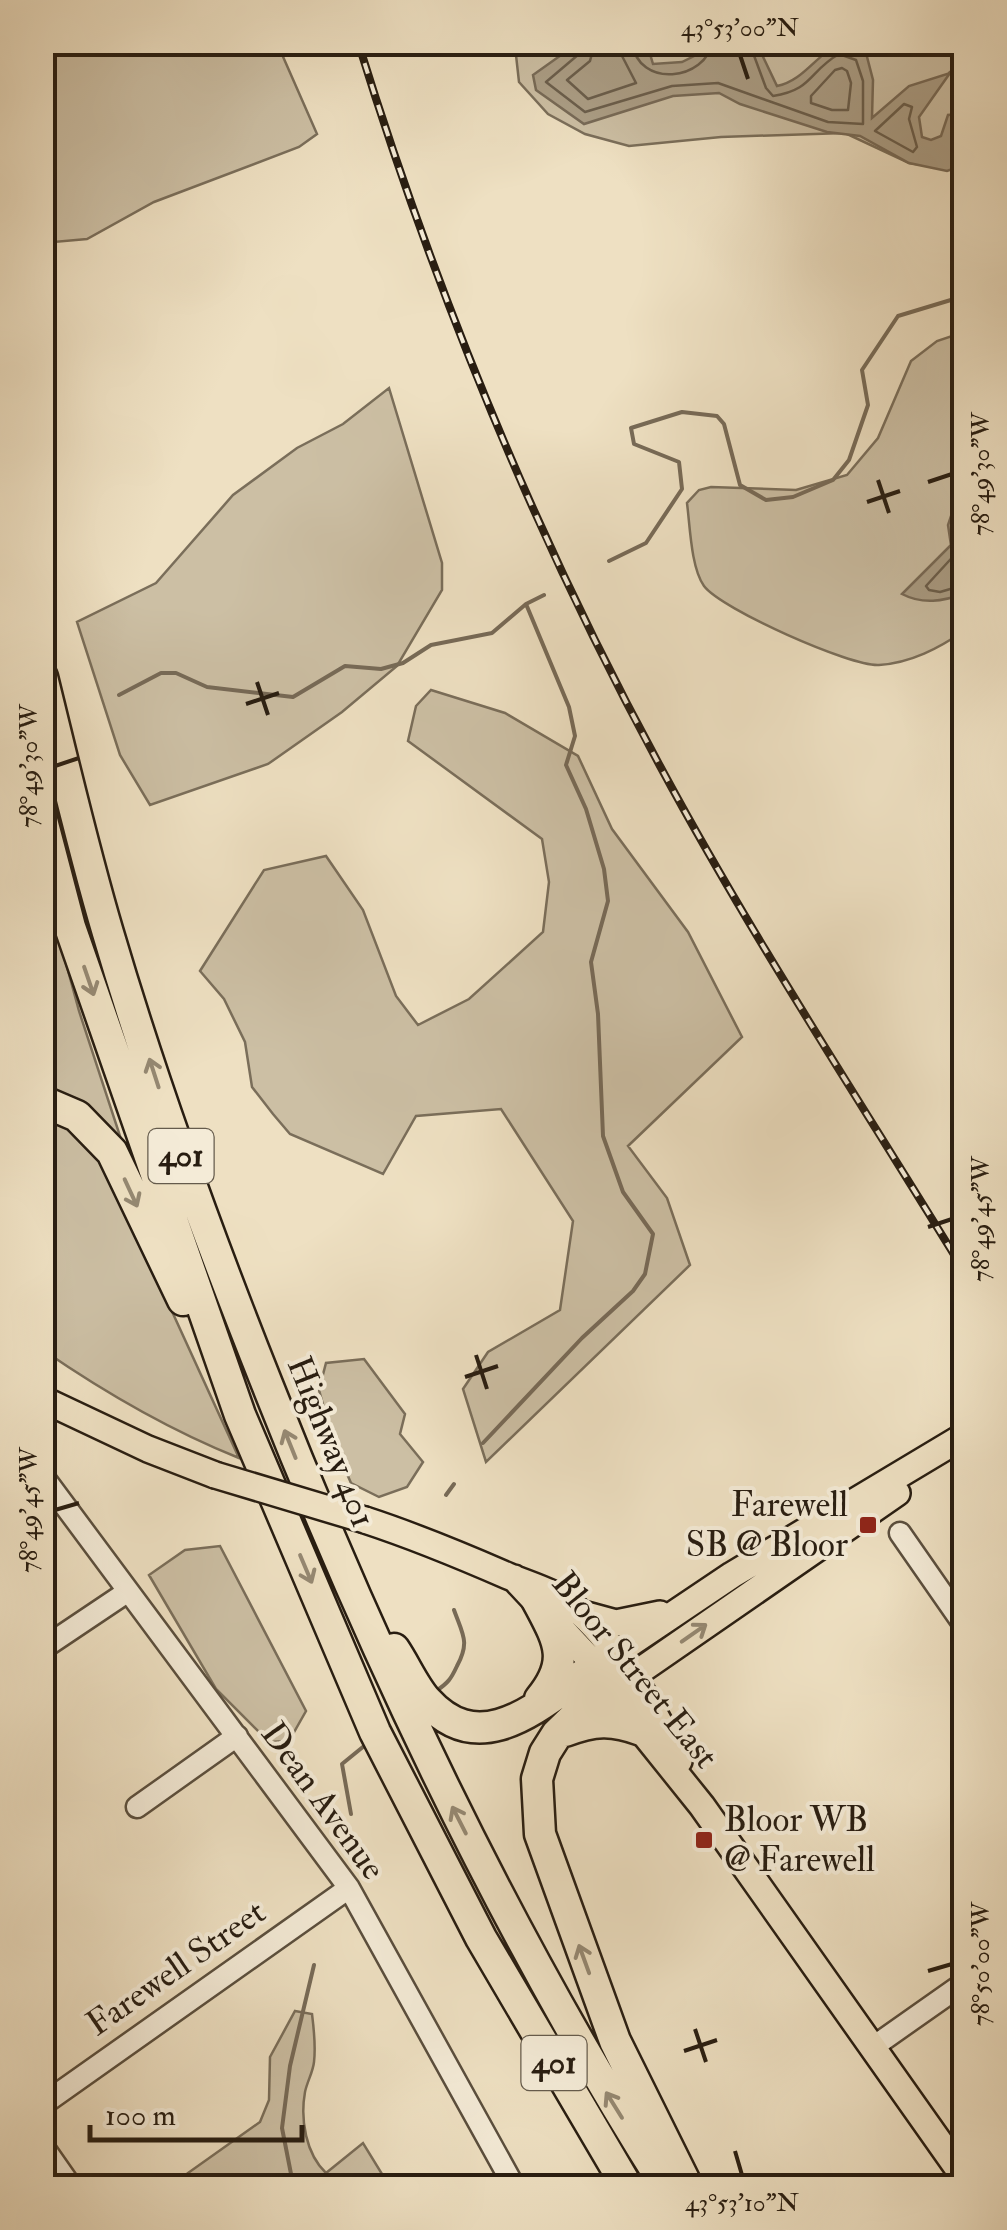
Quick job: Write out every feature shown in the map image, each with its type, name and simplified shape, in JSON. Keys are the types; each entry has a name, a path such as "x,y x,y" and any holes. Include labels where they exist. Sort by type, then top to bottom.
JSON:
{"highway":[{"name":"Highway 401","path":"42,677 108,933 205,1228 342,1566 409,1721 479,1860 595,2074 667,2188"},
{"name":"Highway 401","path":"42,820 70,927 240,1415 375,1732 481,1938 628,2188"},
{"path":"42,1101 77,1116 112,1152 240,1415"},
{"path":"342,1566 428,1702 461,1726 488,1729 509,1723 614,1671"},
{"path":"532,1709 552,1685 560,1657 555,1635 537,1600"},
{"path":"614,1671 557,1734 545,1753 537,1779 540,1834 615,2041 688,2188"},
{"path":"557,1734 600,1720 614,1720 641,1730"}],"main road":[{"name":"Bloor Street East","path":"42,1382 82,1416"},
{"name":"Bloor Street East","path":"42,1399 148,1449 216,1475 447,1548 549,1591 581,1613 641,1730 702,1806 964,2177"},
{"path":"614,1671 689,1604 732,1575 964,1439"},
{"path":"614,1671 962,1448 964,1439"},
{"name":"Bloor Street East","path":"514,1578 614,1671 658,1718 702,1806"},
{"path":"581,1613 616,1624 689,1604"}],"street":[{"name":"Dean Avenue","path":"42,1475 350,1888 515,2188"},
{"path":"900,1533 964,1625"},
{"path":"42,1649 128,1592"},
{"path":"136,1807 238,1736"},
{"name":"Farewell Street","path":"42,2104 350,1888"},
{"path":"873,2048 964,1983"},
{"path":"42,2145 72,2188"}],"shaded area":[{"path":"43,42 277,43 317,134 299,147 154,202 87,239 43,243"},
{"path":"488,43 964,43 964,171 909,163 845,133 721,137 629,146 585,134 548,114 519,82 516,55 507,46"},
{"path":"964,332 964,631 913,658 891,664 864,663 759,622 704,586 694,558 687,503 699,490 796,490 847,475 878,438 911,361 937,341"},
{"path":"389,388 442,563 442,590 397,666 342,712 268,764 150,805 120,755 77,622 156,583 233,495 297,448 343,424"},
{"path":"431,690 505,713 578,756 612,829 688,932 742,1037 628,1146 667,1198 690,1265 486,1462 463,1389 488,1352 560,1310 573,1221 501,1109 416,1116 383,1174 290,1134 252,1087 245,1042 224,999 200,971 264,870 326,856 363,910 396,996 418,1025 469,999 543,932 549,882 542,839 408,741 416,706"},
{"path":"42,875 79,1011 120,1136 115,1138 43,1089"},
{"path":"42,1113 81,1140 111,1178 239,1458 138,1409 43,1350"},
{"path":"364,1359 405,1414 400,1434 423,1462 407,1487 379,1497 351,1483 334,1444 319,1390 326,1363"},
{"path":"220,1546 306,1711 289,1741 269,1742 216,1689 149,1575 185,1550"},
{"path":"295,2011 312,2014 315,2056 303,2114 314,2156 326,2173 363,2143 390,2187 198,2187 188,2173 260,2122 269,2100 270,2057"}],"water":[{"path":"756,42 777,86 794,79 840,43 866,53 873,80 872,118 909,86 950,73 919,117 922,137 931,140 941,136 948,115 964,110 964,165 947,171 909,163 860,136 827,132 740,104 719,93 673,96 584,124 536,90 533,75 578,43 638,43 650,54 653,64 682,62 702,47 715,43"},
{"path":"964,447 964,594 918,600 902,594 951,545 948,525 960,489 955,475 958,454"}],"waterway":[{"path":"950,73 963,64 961,42"},
{"path":"609,561 646,543 682,489 679,462 634,444 631,428 682,412 717,416 724,424 740,485 766,500 793,497 833,480 849,460 868,405 862,370 898,316 964,296"},
{"path":"119,695 161,673 176,673 207,687 293,697 345,666 381,669 403,663 431,645 492,633 526,604 544,595"},
{"path":"483,1443 582,1338 633,1291 645,1274 653,1234 623,1192 603,1136 598,1014 591,962 608,901 604,869 586,809 566,765 575,736 569,707 526,604"},
{"path":"446,1495 454,1484"},
{"path":"436,1691 451,1678 463,1651 464,1638 454,1610"},
{"path":"351,1814 342,1764 369,1742"},
{"path":"297,2188 282,2128 290,2066 314,1965"}],"railway":[{"path":"358,42 421,229 491,412 614,679 732,894 964,1271"}],"place":[{"name":"Farewell SB @ Bloor","path":"868,1525"},
{"name":"Bloor WB @ Farewell","path":"704,1840"}]}
